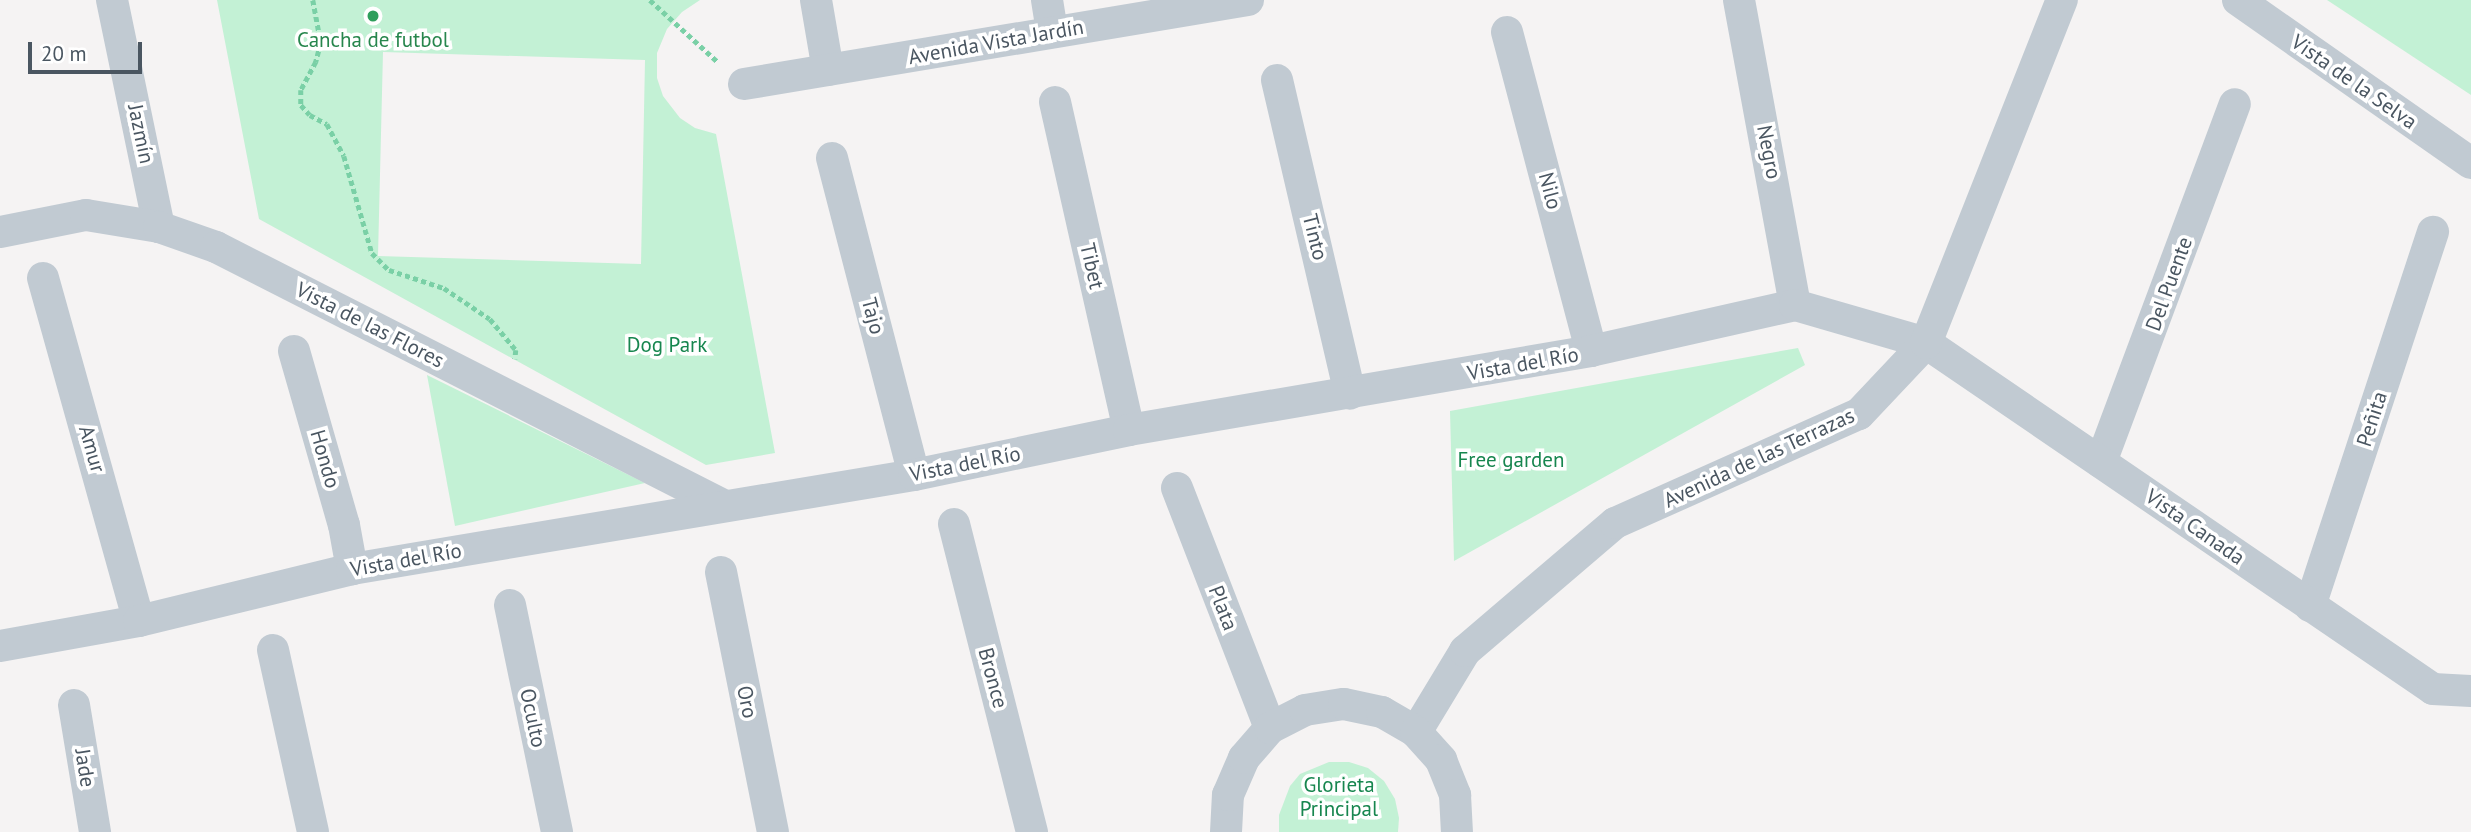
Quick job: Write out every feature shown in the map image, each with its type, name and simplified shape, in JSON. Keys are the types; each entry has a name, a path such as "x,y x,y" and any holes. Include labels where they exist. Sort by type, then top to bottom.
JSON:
{"street":[{"name":"Jazmín","path":"112,0 159,227"},
{"path":"816,0 828,70"},
{"path":"1047,0 1052,32"},
{"name":"Avenida Vista Jardín","path":"744,84 1248,0"},
{"name":"Negro","path":"1740,0 1796,305"},
{"name":"Avenida de las Terrazas","path":"1416,732 1465,651 1615,523 1858,414 1926,343 2062,0"},
{"name":"Vista de la Selva","path":"2238,0 2471,163"},
{"name":"Nilo","path":"1507,32 1591,351"},
{"name":"Tinto","path":"1277,80 1350,394"},
{"name":"Tibet","path":"1055,102 1129,430"},
{"name":"Del Puente","path":"2101,462 2235,104"},
{"name":"Tajo","path":"832,158 914,475"},
{"name":"Vista de las Flores","path":"0,232 86,215 159,227 216,247 723,505"},
{"name":"Peñita","path":"2310,606 2433,232"},
{"name":"Amur","path":"43,278 139,621"},
{"name":"Vista del Río","path":"0,646 139,621 352,569 914,475 1129,430 1591,351 1796,305 1926,343"},
{"name":"Vista Canada","path":"1926,343 2433,689 2471,691"},
{"name":"Hondo","path":"294,351 344,525 352,569"},
{"name":"Plata","path":"1177,488 1270,728"},
{"name":"Bronce","path":"954,524 1032,832"},
{"name":"Oro","path":"721,572 773,832"},
{"name":"Oculto","path":"510,605 557,832"},
{"path":"273,650 313,832"},
{"path":"1226,832 1228,795 1244,758 1270,728 1305,710 1344,704 1382,712 1416,732 1441,760 1455,795 1457,832"},
{"name":"Jade","path":"75,705 95,832"}],"path":[{"path":"313,0 321,43 316,62 301,90 301,105 310,115 327,124 344,156 372,253 389,270 444,288 490,319 516,350 514,398"},
{"path":"650,0 744,84"}],"green space":[{"name":"Dog Park","path":"217,0 700,0 682,12 667,29 657,53 657,78 663,96 680,118 695,128 716,134 775,453 706,465 259,219","holes":["383,52 645,60 641,264 378,256"]},
{"path":"2327,0 2471,0 2471,95"},
{"name":"Free garden","path":"1798,348 1805,365 1454,561 1450,411"},
{"path":"427,375 645,483 455,526"},
{"name":"Glorieta Principal","path":"1329,762 1349,762 1368,768 1384,781 1395,799 1399,818 1398,832 1279,832 1279,815 1290,786 1300,774"}],"place":[{"name":"Cancha de futbol","path":"373,16"}]}
